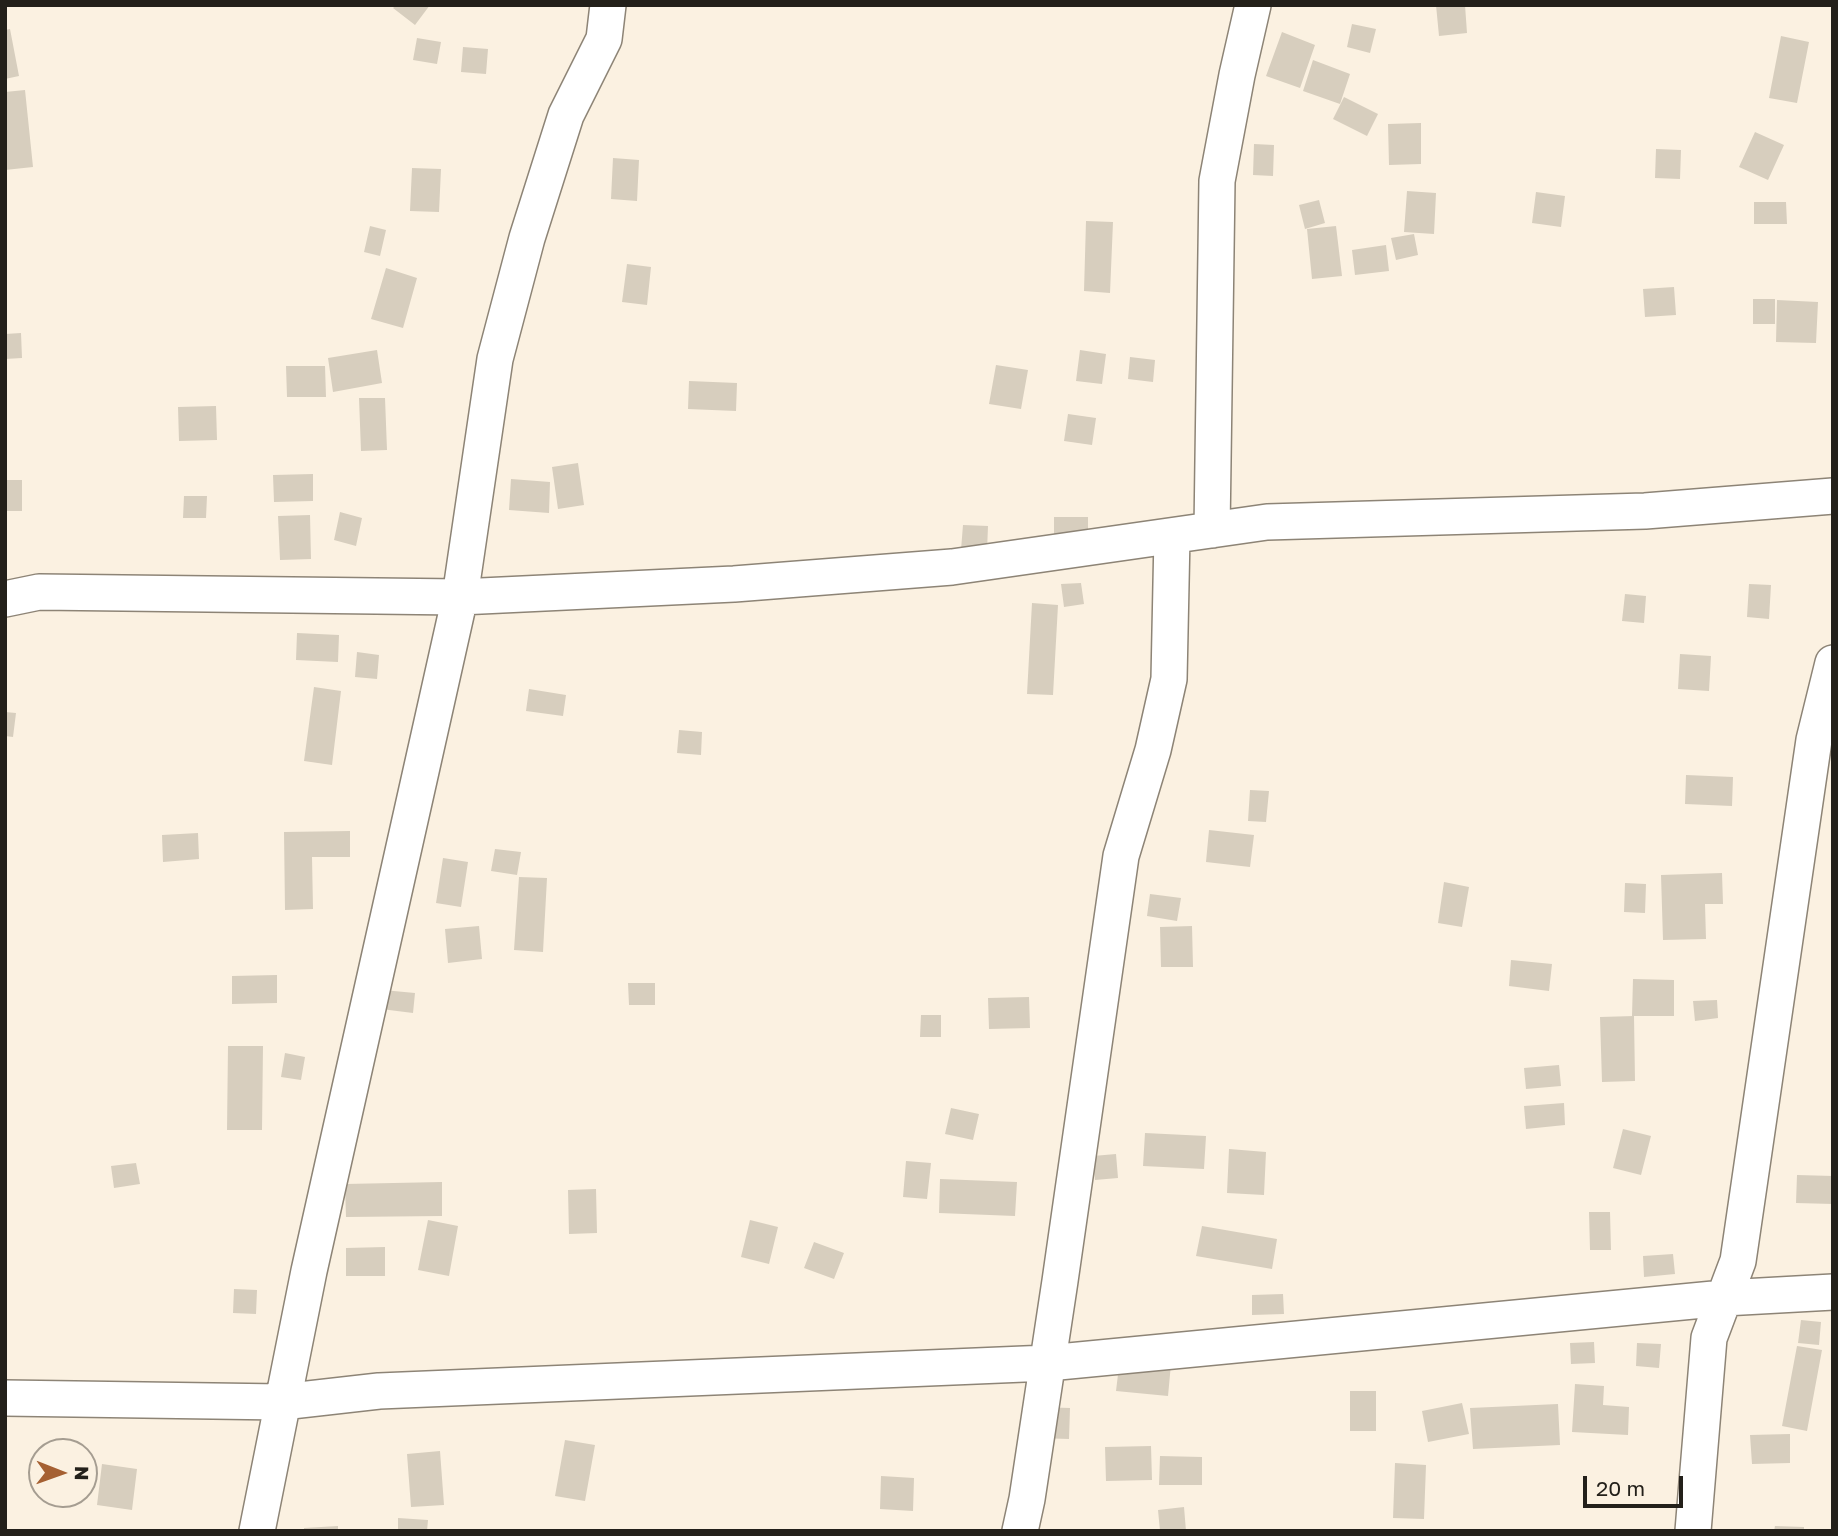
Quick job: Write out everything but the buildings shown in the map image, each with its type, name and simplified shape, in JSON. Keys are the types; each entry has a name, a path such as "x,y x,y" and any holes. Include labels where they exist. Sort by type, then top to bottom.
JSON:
{"street":[{"path":"257,1531 318,1230 460,597 495,359 527,237 562,127 604,39 608,5"},
{"path":"1212,530 1217,181 1253,5"},
{"path":"5,599 39,593 460,597 734,584 952,567 1267,522 1645,511 1833,496"},
{"path":"1020,1531 1048,1363 1121,856 1153,750 1169,679 1171,536"},
{"path":"1693,1531 1709,1338 1738,1261 1815,740 1833,663"},
{"path":"5,1398 282,1402 379,1391 1048,1363 1724,1298 1833,1292"}]}
